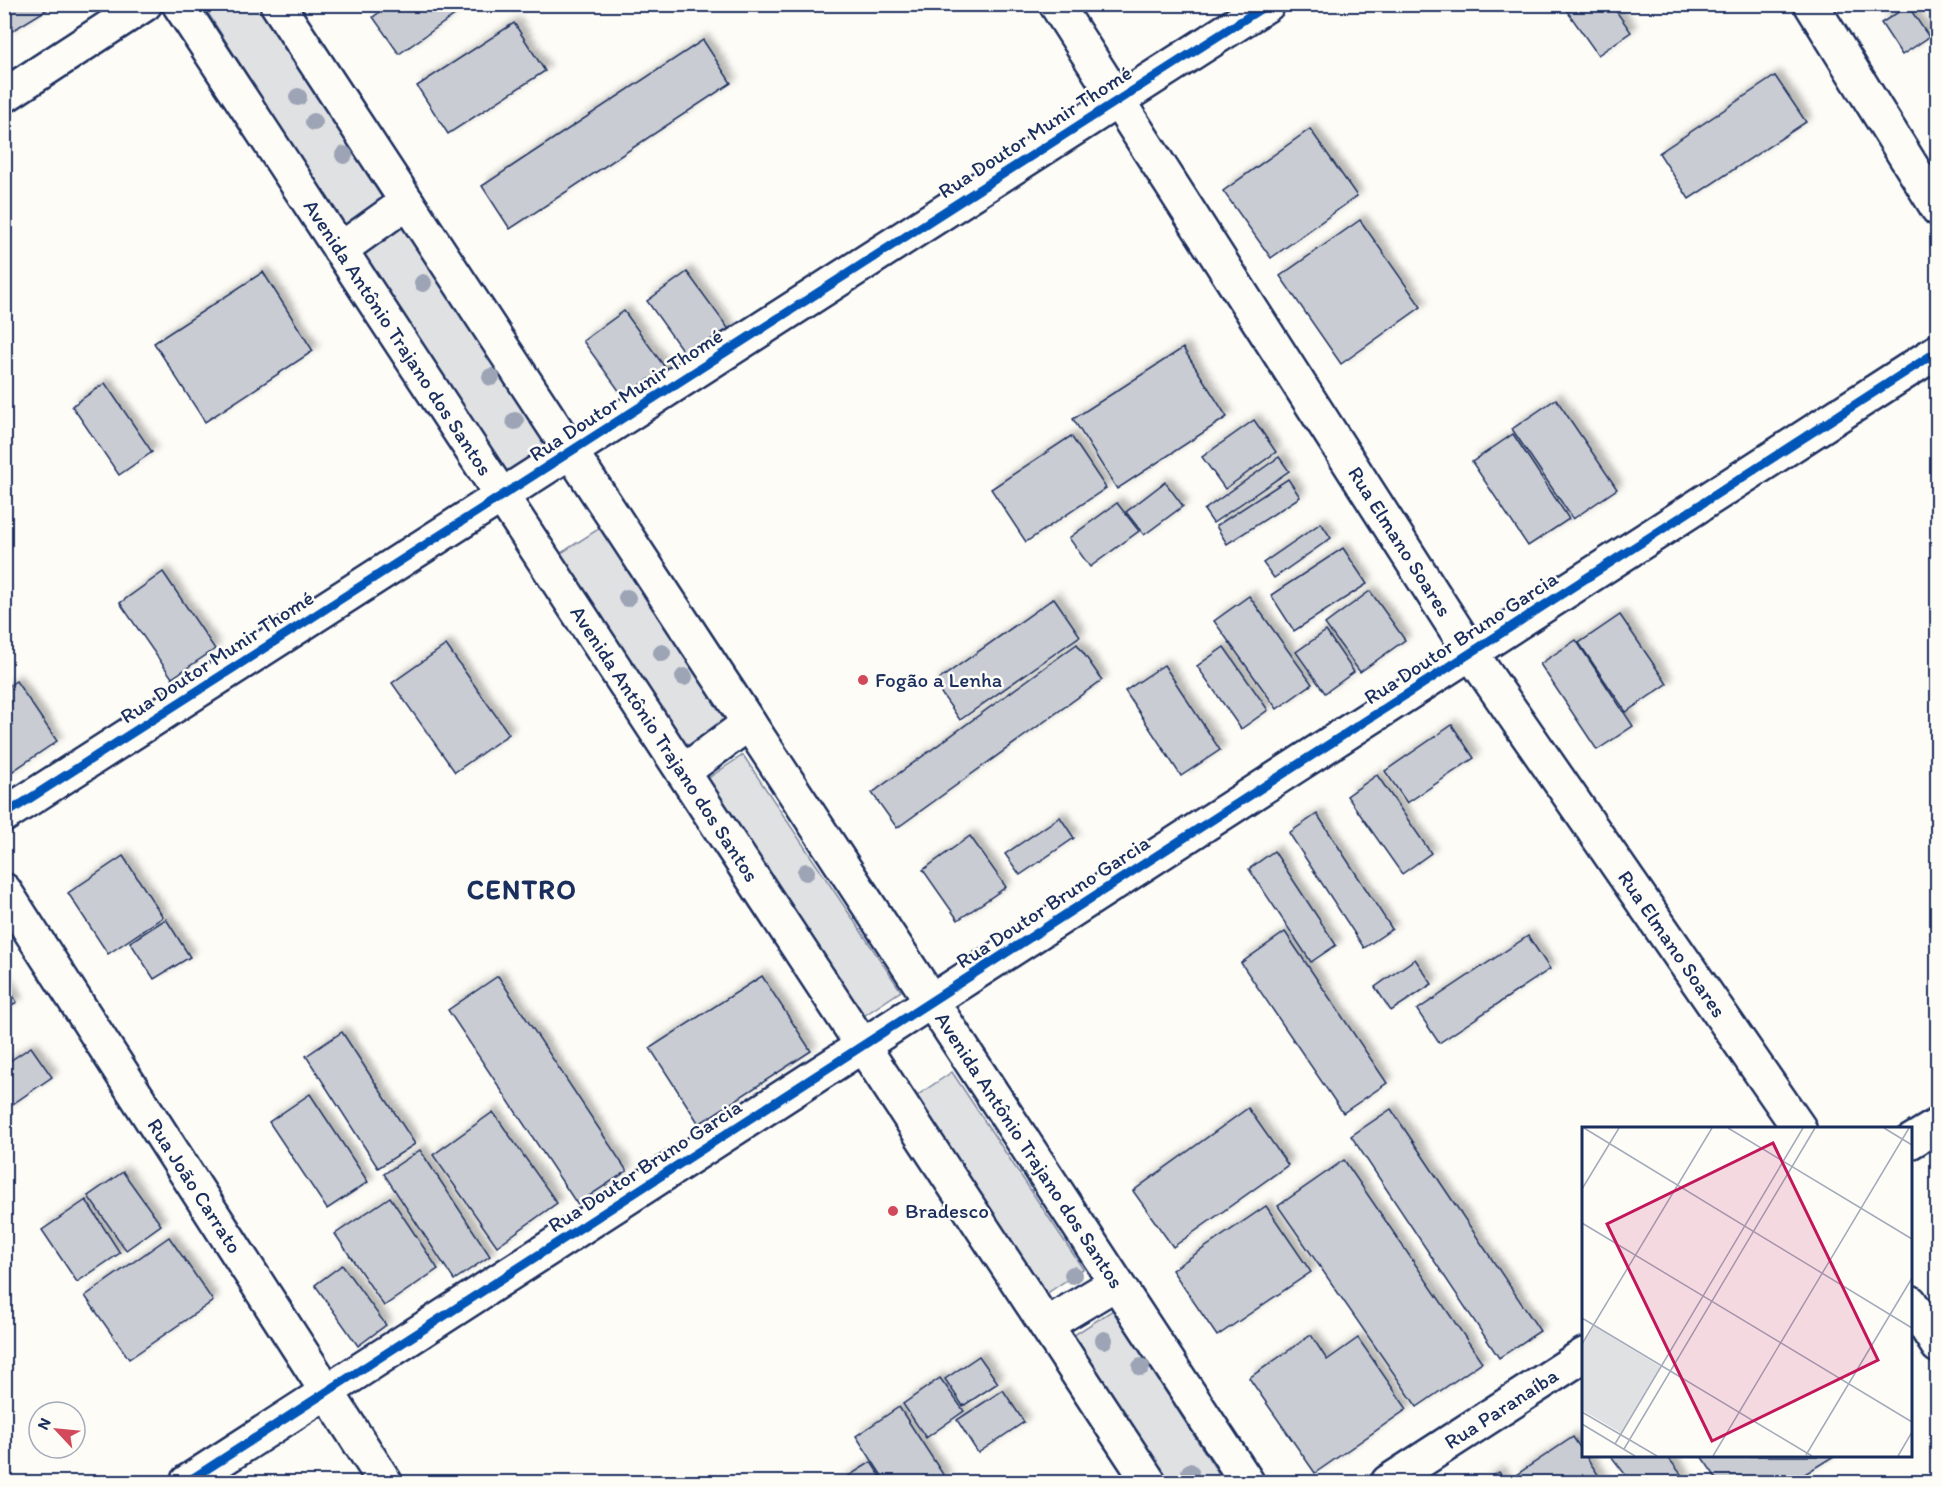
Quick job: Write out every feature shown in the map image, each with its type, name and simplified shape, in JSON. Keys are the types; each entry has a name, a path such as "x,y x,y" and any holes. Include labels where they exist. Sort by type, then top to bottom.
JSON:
{"street":[{"path":"4,96 145,4"},
{"name":"Avenida Antônio Trajano dos Santos","path":"179,4 1149,1482"},
{"name":"Avenida Antônio Trajano dos Santos","path":"277,4 1247,1482"},
{"name":"Rua Elmano Soares","path":"1056,4 1471,653 1798,1127"},
{"name":"Rua Doutor Munir Thomé","path":"4,815 1268,4"},
{"path":"1811,4 1938,209"},
{"path":"340,250 407,202"},
{"name":"Rua Doutor Bruno Garcia","path":"187,1482 1938,351"},
{"path":"683,772 749,723"},
{"name":"Rua João Carrato","path":"4,890 385,1482"},
{"path":"1912,1141 1938,1125"},
{"path":"1046,1325 1116,1283"},
{"path":"1912,1304 1938,1346"},
{"name":"Rua Paranaíba","path":"1388,1482 1582,1356"}],"shaded area":[{"path":"203,5 261,5 384,201 342,227"},
{"path":"398,220 548,445 505,474 355,249"},
{"path":"603,526 729,724 684,753 558,555"},
{"path":"743,755 901,991 856,1021 698,785"},
{"path":"952,1072 1083,1269 1040,1298 909,1101"},
{"path":"1113,1310 1224,1482 1168,1482 1074,1335"}],"building":[{"path":"4,4 56,4 4,36"},
{"path":"391,4 464,4 466,7 399,54 373,17"},
{"path":"1562,4 1611,4 1631,32 1598,55"},
{"path":"1908,6 1929,37 1902,55 1881,23"},
{"path":"514,23 545,71 448,134 417,86"},
{"path":"703,40 731,83 510,229 482,186"},
{"path":"1775,76 1806,122 1689,199 1659,153"},
{"path":"1310,129 1357,196 1271,258 1223,191"},
{"path":"1360,220 1421,307 1341,364 1280,276"},
{"path":"263,272 313,351 205,422 154,343"},
{"path":"687,272 736,339 695,368 647,301"},
{"path":"624,311 669,373 628,403 583,341"},
{"path":"1183,348 1227,417 1117,489 1073,419"},
{"path":"105,383 152,452 119,475 72,406"},
{"path":"1556,399 1617,489 1573,519 1512,429"},
{"path":"1254,420 1276,452 1225,489 1202,457"},
{"path":"1513,434 1569,519 1528,546 1472,462"},
{"path":"1071,436 1106,488 1026,542 991,489"},
{"path":"1279,457 1289,471 1213,523 1204,510"},
{"path":"1288,479 1300,497 1227,544 1216,526"},
{"path":"1165,482 1183,506 1144,535 1126,512"},
{"path":"1117,503 1139,531 1090,567 1069,538"},
{"path":"1321,523 1331,538 1274,578 1263,563"},
{"path":"1343,548 1367,584 1294,631 1271,595"},
{"path":"163,572 215,649 172,678 120,603"},
{"path":"1370,591 1405,640 1360,672 1325,624"},
{"path":"1249,596 1312,684 1277,709 1214,621"},
{"path":"1054,598 1080,636 960,720 934,683"},
{"path":"1620,615 1667,684 1626,712 1579,643"},
{"path":"1326,631 1354,672 1325,693 1296,652"},
{"path":"1576,640 1633,726 1597,750 1540,664"},
{"path":"1077,644 1102,680 897,828 872,793"},
{"path":"446,645 509,734 455,772 392,683"},
{"path":"1224,647 1268,710 1241,729 1197,666"},
{"path":"1164,665 1220,750 1181,776 1125,691"},
{"path":"16,681 57,741 4,777 4,689"},
{"path":"1452,725 1474,758 1407,803 1385,771"},
{"path":"1377,775 1431,853 1402,874 1347,796"},
{"path":"1317,814 1392,929 1364,948 1289,833"},
{"path":"1060,817 1074,838 1020,875 1005,854"},
{"path":"970,836 1006,887 958,920 923,870"},
{"path":"1274,851 1336,945 1311,962 1249,869"},
{"path":"123,856 163,917 108,954 68,893"},
{"path":"166,919 190,957 154,979 130,942"},
{"path":"1285,932 1387,1083 1343,1113 1241,963"},
{"path":"1528,936 1550,969 1439,1043 1417,1010"},
{"path":"1415,959 1432,984 1391,1011 1375,987"},
{"path":"498,976 627,1171 577,1204 448,1010"},
{"path":"762,976 811,1051 699,1124 650,1048"},
{"path":"4,982 17,1002 4,1010"},
{"path":"342,1032 415,1144 378,1168 306,1056"},
{"path":"31,1047 52,1077 4,1110 4,1065"},
{"path":"310,1094 368,1182 327,1209 269,1122"},
{"path":"1248,1108 1288,1165 1173,1247 1133,1191"},
{"path":"1391,1109 1540,1331 1499,1358 1351,1136"},
{"path":"493,1112 557,1203 497,1246 433,1155"},
{"path":"420,1150 490,1256 454,1280 384,1174"},
{"path":"1344,1160 1482,1362 1417,1407 1278,1206"},
{"path":"123,1172 161,1225 126,1250 88,1196"},
{"path":"390,1197 438,1269 384,1306 335,1234"},
{"path":"86,1200 120,1253 77,1282 42,1230"},
{"path":"1266,1206 1311,1272 1217,1336 1172,1270"},
{"path":"169,1237 213,1301 129,1359 85,1296"},
{"path":"342,1265 386,1325 358,1346 315,1285"},
{"path":"1311,1335 1327,1360 1358,1338 1407,1409 1315,1473 1249,1378"},
{"path":"979,1356 998,1383 963,1406 945,1379"},
{"path":"940,1378 964,1411 926,1438 903,1404"},
{"path":"1003,1390 1024,1422 978,1453 957,1420"},
{"path":"899,1407 946,1479 941,1482 886,1482 856,1436"},
{"path":"1573,1437 1582,1450 1582,1457 1586,1457 1603,1482 1522,1482 1516,1475"},
{"path":"1612,1457 1668,1457 1687,1482 1631,1482"},
{"path":"1702,1457 1832,1457 1792,1482 1719,1482"},
{"path":"871,1462 884,1482 839,1482"},
{"path":"1499,1472 1506,1482 1484,1482"}],"cycle path":[{"path":"4,815 1268,4"},
{"path":"187,1482 1938,351"}],"place":[{"name":"Fogão a Lenha","path":"863,680"},
{"name":"Bradesco","path":"893,1211"}],"district":[{"name":"CENTRO","path":"522,890"}]}
